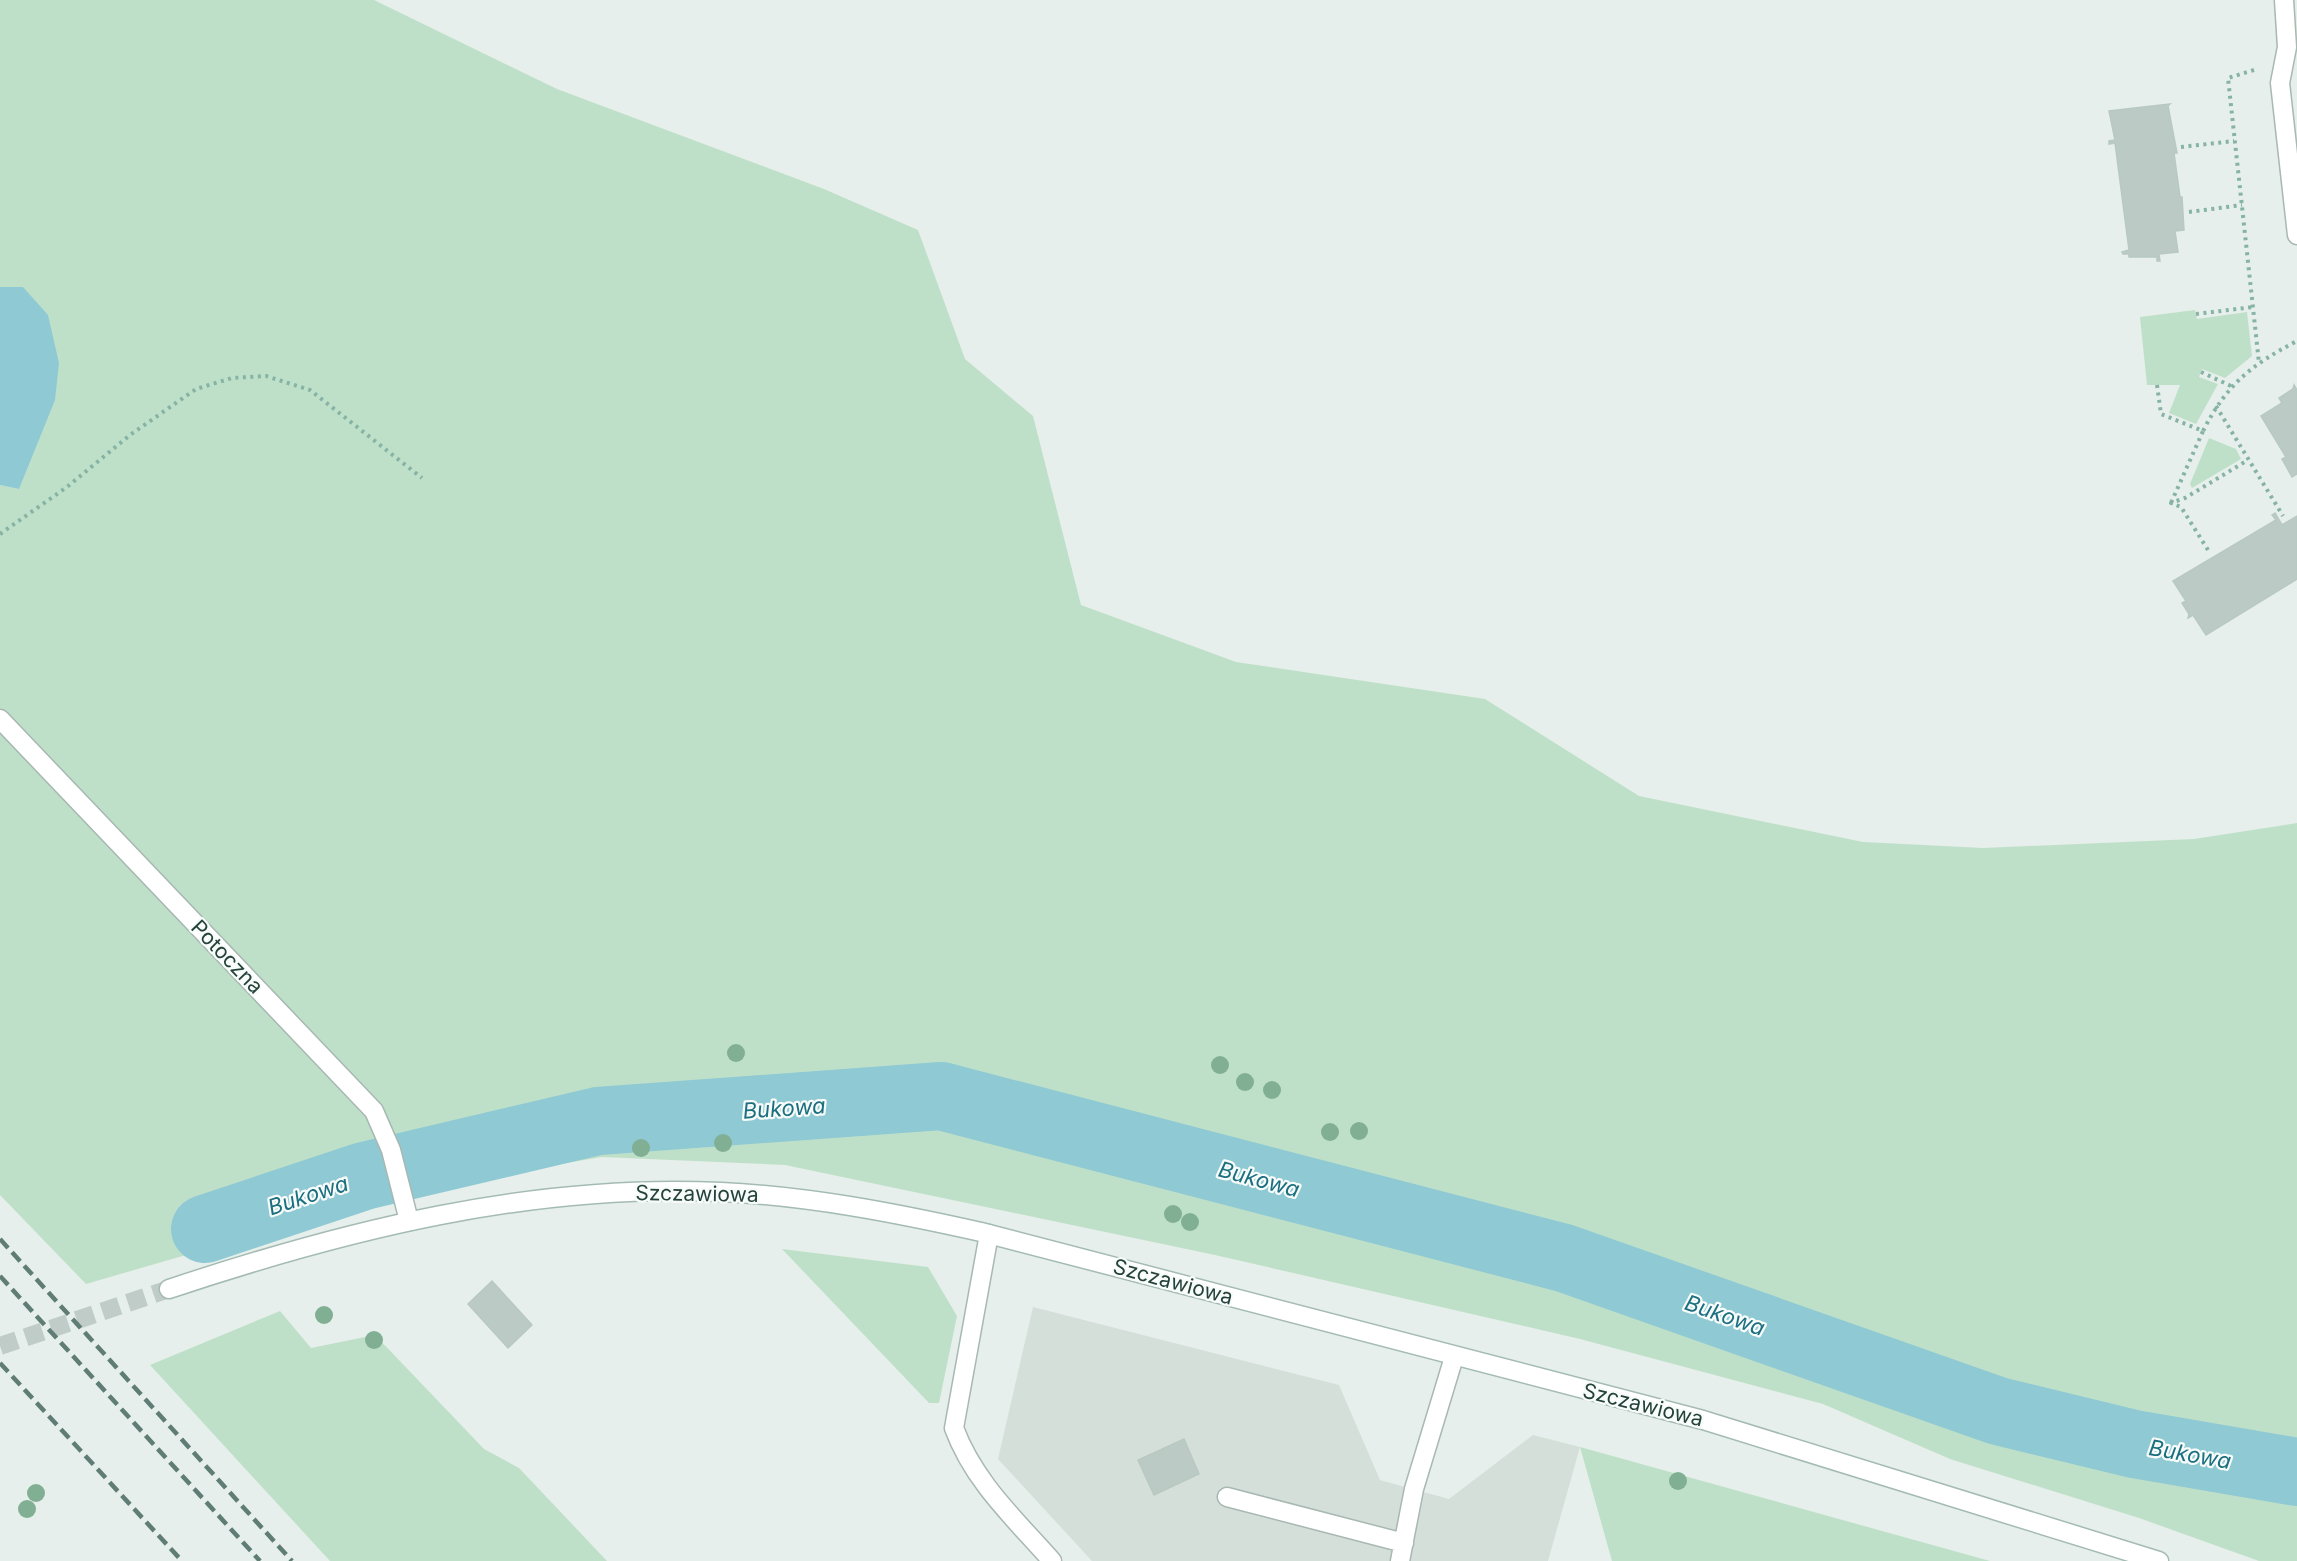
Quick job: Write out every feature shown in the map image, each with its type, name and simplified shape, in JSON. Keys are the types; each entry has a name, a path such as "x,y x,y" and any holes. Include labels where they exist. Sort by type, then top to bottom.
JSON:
{"street":[{"path":"2284,0 2287,46 2280,83 2297,235"},
{"name":"Potoczna","path":"0,719 374,1112 391,1150 409,1221"},
{"name":"Szczawiowa","path":"169,1289 299,1247 409,1221 572,1197 670,1191 764,1194 908,1215 989,1234 1454,1357 1703,1420 2159,1561"},
{"path":"989,1234 954,1428 963,1453 986,1488 1052,1561"},
{"path":"1400,1561 1414,1489 1454,1357"},
{"path":"1227,1497 1404,1543"}],"path":[{"path":"2259,363 2228,78 2284,62"},
{"path":"2181,147 2235,141"},
{"path":"2189,212 2242,205"},
{"path":"2196,314 2253,307"},
{"path":"2171,502 2203,431 2216,406 2231,386 2259,363 2297,341"},
{"path":"2201,372 2231,386"},
{"path":"0,534 67,488 130,435 196,389 232,378 266,376 310,390 422,478"},
{"path":"2157,385 2161,414 2203,431"},
{"path":"2216,406 2283,516"},
{"path":"2171,502 2185,498 2248,460"},
{"path":"2171,502 2181,507 2208,550"}],"shaded area":[{"path":"1033,1307 1339,1385 1380,1480 1449,1499 1533,1435 1580,1447 1548,1561 1092,1561 998,1459"}],"green space":[{"path":"0,0 374,0 557,89 824,189 918,230 965,359 1033,416 1081,605 1236,662 1485,699 1639,796 1863,842 1983,848 2194,839 2297,823 2297,1561 2259,1561 2139,1518 1950,1459 1823,1404 1580,1339 1215,1255 785,1165 602,1157 375,1195 334,1212 86,1284 0,1195 0,485 19,489 23,287 0,287"},
{"path":"2195,310 2197,319 2247,312 2252,356 2225,378 2202,369 2199,377 2218,384 2196,424 2169,413 2180,385 2147,385 2140,317"},
{"path":"2209,438 2236,449 2241,459 2192,488 2190,484"},
{"path":"782,1249 928,1267 957,1316 939,1403 929,1403"},
{"path":"280,1311 311,1348 375,1335 484,1449 519,1468 607,1561 330,1561 150,1365"},
{"path":"1580,1447 1990,1561 1612,1561"}],"water":[{"path":"0,287 23,287 48,315 59,363 55,400 19,489 0,485"}],"building":[{"path":"2170,104 2168,106 2177,153 2174,153 2180,197 2182,197 2184,230 2175,231 2178,252 2159,254 2160,261 2157,261 2157,257 2129,257 2129,254 2122,252 2129,250 2115,143 2109,144 2109,141 2115,140 2109,111"},
{"path":"2294,385 2297,390 2297,474 2292,477 2282,459 2286,457 2261,416 2282,403 2279,398 2293,389"},
{"path":"2275,513 2282,525 2297,516 2297,579 2206,635 2193,615 2188,618 2189,614 2182,603 2186,601 2173,581 2276,520 2272,515"},
{"path":"492,1281 532,1325 508,1348 468,1304"},
{"path":"1184,1439 1199,1474 1154,1495 1138,1460"}],"waterway":[{"name":"Bukowa","path":"205,1229 364,1176 598,1121 941,1096 1564,1258 1998,1411 2134,1444 2297,1472"}],"tunnel":[{"path":"0,1346 169,1289"}],"railway":[{"path":"0,1239 292,1561"},
{"path":"0,1276 260,1561"},
{"path":"0,1363 182,1561"}]}
